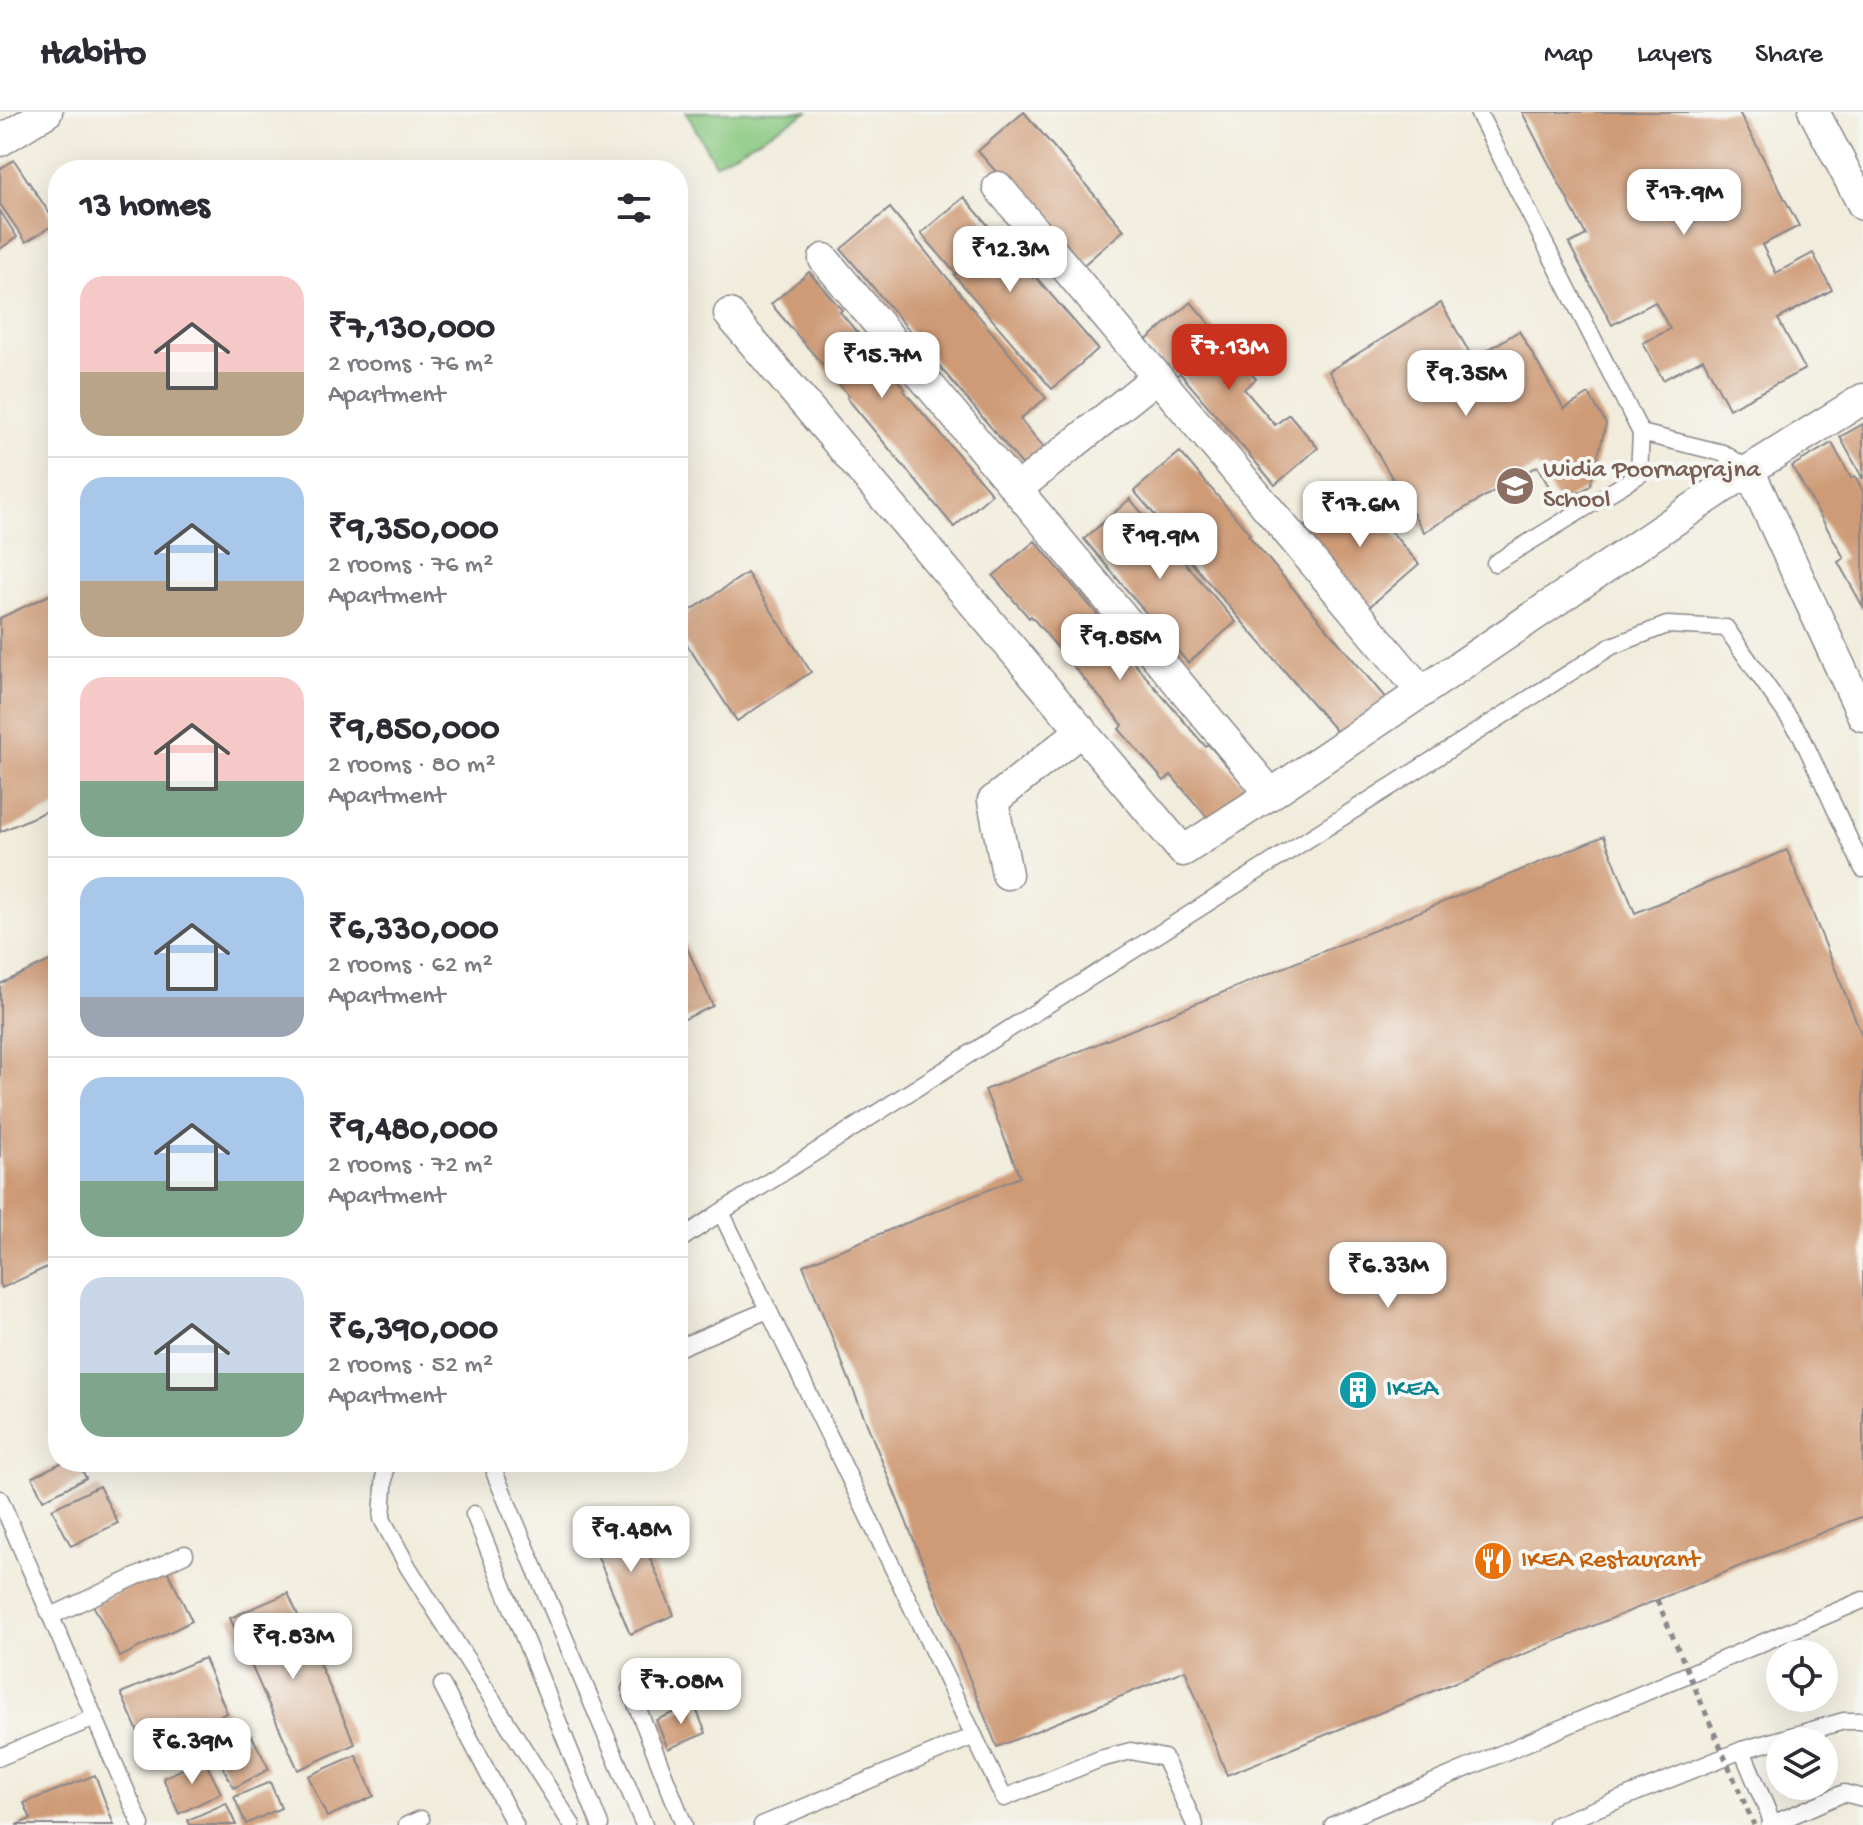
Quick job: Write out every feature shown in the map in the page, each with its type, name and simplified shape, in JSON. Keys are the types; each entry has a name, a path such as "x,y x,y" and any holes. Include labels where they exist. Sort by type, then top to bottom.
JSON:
{"street":[{"path":"0,141 47,112"},
{"path":"1814,112 1863,205"},
{"path":"998,187 1422,692"},
{"path":"824,259 1271,794"},
{"path":"729,314 1183,851 1749,470 1863,399"},
{"path":"1017,489 1157,377"},
{"path":"1749,470 1863,716"},
{"path":"1007,874 993,801 1082,730"}],"lane":[{"path":"1478,112 1641,433 1639,475 1495,563"},
{"path":"1641,433 1723,453 1749,470"},
{"path":"688,1234 1612,646 1667,625 1726,628 1801,735 1863,869"},
{"path":"721,1212 1004,1798 1100,1759 1131,1751 1164,1758 1195,1825"},
{"path":"688,1344 768,1310"},
{"path":"385,1472 382,1519 408,1567 572,1825"},
{"path":"495,1472 644,1825"},
{"path":"0,1499 141,1825"},
{"path":"474,1514 600,1825"},
{"path":"51,1616 185,1554"},
{"path":"1333,1825 1863,1600"},
{"path":"442,1685 515,1825"},
{"path":"630,1689 684,1825"},
{"path":"0,1757 94,1718"},
{"path":"1556,1825 1742,1750 1844,1721 1863,1721"},
{"path":"762,1825 974,1736"},
{"path":"1742,1750 1772,1824 1844,1793 1863,1798"}],"path":[{"path":"1657,1600 1754,1825"}],"green space":[{"path":"686,112 807,112 715,164"}],"building":[{"path":"1024,112 1124,230 1080,268 978,151"},
{"path":"1522,112 1739,112 1799,226 1762,245 1776,273 1813,253 1832,290 1778,319 1805,369 1729,409 1703,359 1663,380 1643,343 1670,329 1655,302 1612,325 1569,244 1586,235"},
{"path":"14,160 48,211 48,228 26,242 0,204 0,169"},
{"path":"964,197 1098,349 1052,389 921,233"},
{"path":"890,208 1046,398 1020,419 1046,450 1025,468 841,249"},
{"path":"0,211 17,237 0,249"},
{"path":"809,272 903,390 992,494 954,527 771,304"},
{"path":"1191,302 1256,379 1244,389 1275,425 1289,414 1318,448 1275,485 1180,373 1174,377 1144,342"},
{"path":"1441,303 1473,359 1519,331 1564,409 1589,394 1606,424 1590,486 1559,504 1537,466 1424,532 1329,371"},
{"path":"1863,424 1863,479 1840,437"},
{"path":"1832,443 1851,478 1855,476 1863,491 1863,607 1838,562 1844,558 1792,466"},
{"path":"1180,452 1388,701 1343,739 1134,491"},
{"path":"1347,491 1382,532 1388,528 1419,564 1369,607 1302,529"},
{"path":"1130,499 1236,622 1188,663 1084,539"},
{"path":"1035,541 1205,746 1208,744 1249,791 1212,823 1171,775 1164,781 1119,729 1123,725 993,576"},
{"path":"747,573 811,672 737,721 688,646 688,612"},
{"path":"48,596 48,810 0,832 0,618"},
{"name":"IKEA","path":"1604,836 1635,913 1787,850 1863,1038 1863,1516 1227,1775 1185,1670 997,1747 803,1265 1020,1177 985,1090"},
{"path":"688,950 713,1006 688,1017"},
{"path":"48,962 48,1267 2,1288 0,1283 0,984"},
{"path":"48,1469 48,1472 83,1472 86,1478 43,1500 32,1477"},
{"path":"99,1486 118,1523 71,1546 52,1509"},
{"path":"632,1515 674,1615 630,1634 588,1533"},
{"path":"166,1568 192,1621 120,1657 93,1605"},
{"path":"288,1593 355,1744 298,1770 230,1618"},
{"path":"204,1658 227,1713 145,1748 121,1693"},
{"path":"694,1704 706,1733 668,1749 656,1720"},
{"path":"252,1736 269,1769 234,1788 216,1754"},
{"path":"356,1755 374,1796 327,1817 308,1776"},
{"path":"204,1759 221,1793 179,1814 163,1778"},
{"path":"95,1775 114,1825 16,1825 31,1819 24,1803"},
{"path":"270,1782 281,1808 246,1824 234,1797"},
{"path":"226,1803 236,1825 190,1825 188,1820"}],"place":[{"name":"Widia Poornaprajna School","path":"1515,486"},
{"name":"IKEA","path":"1358,1390"},
{"name":"IKEA Restaurant","path":"1493,1561"}]}
